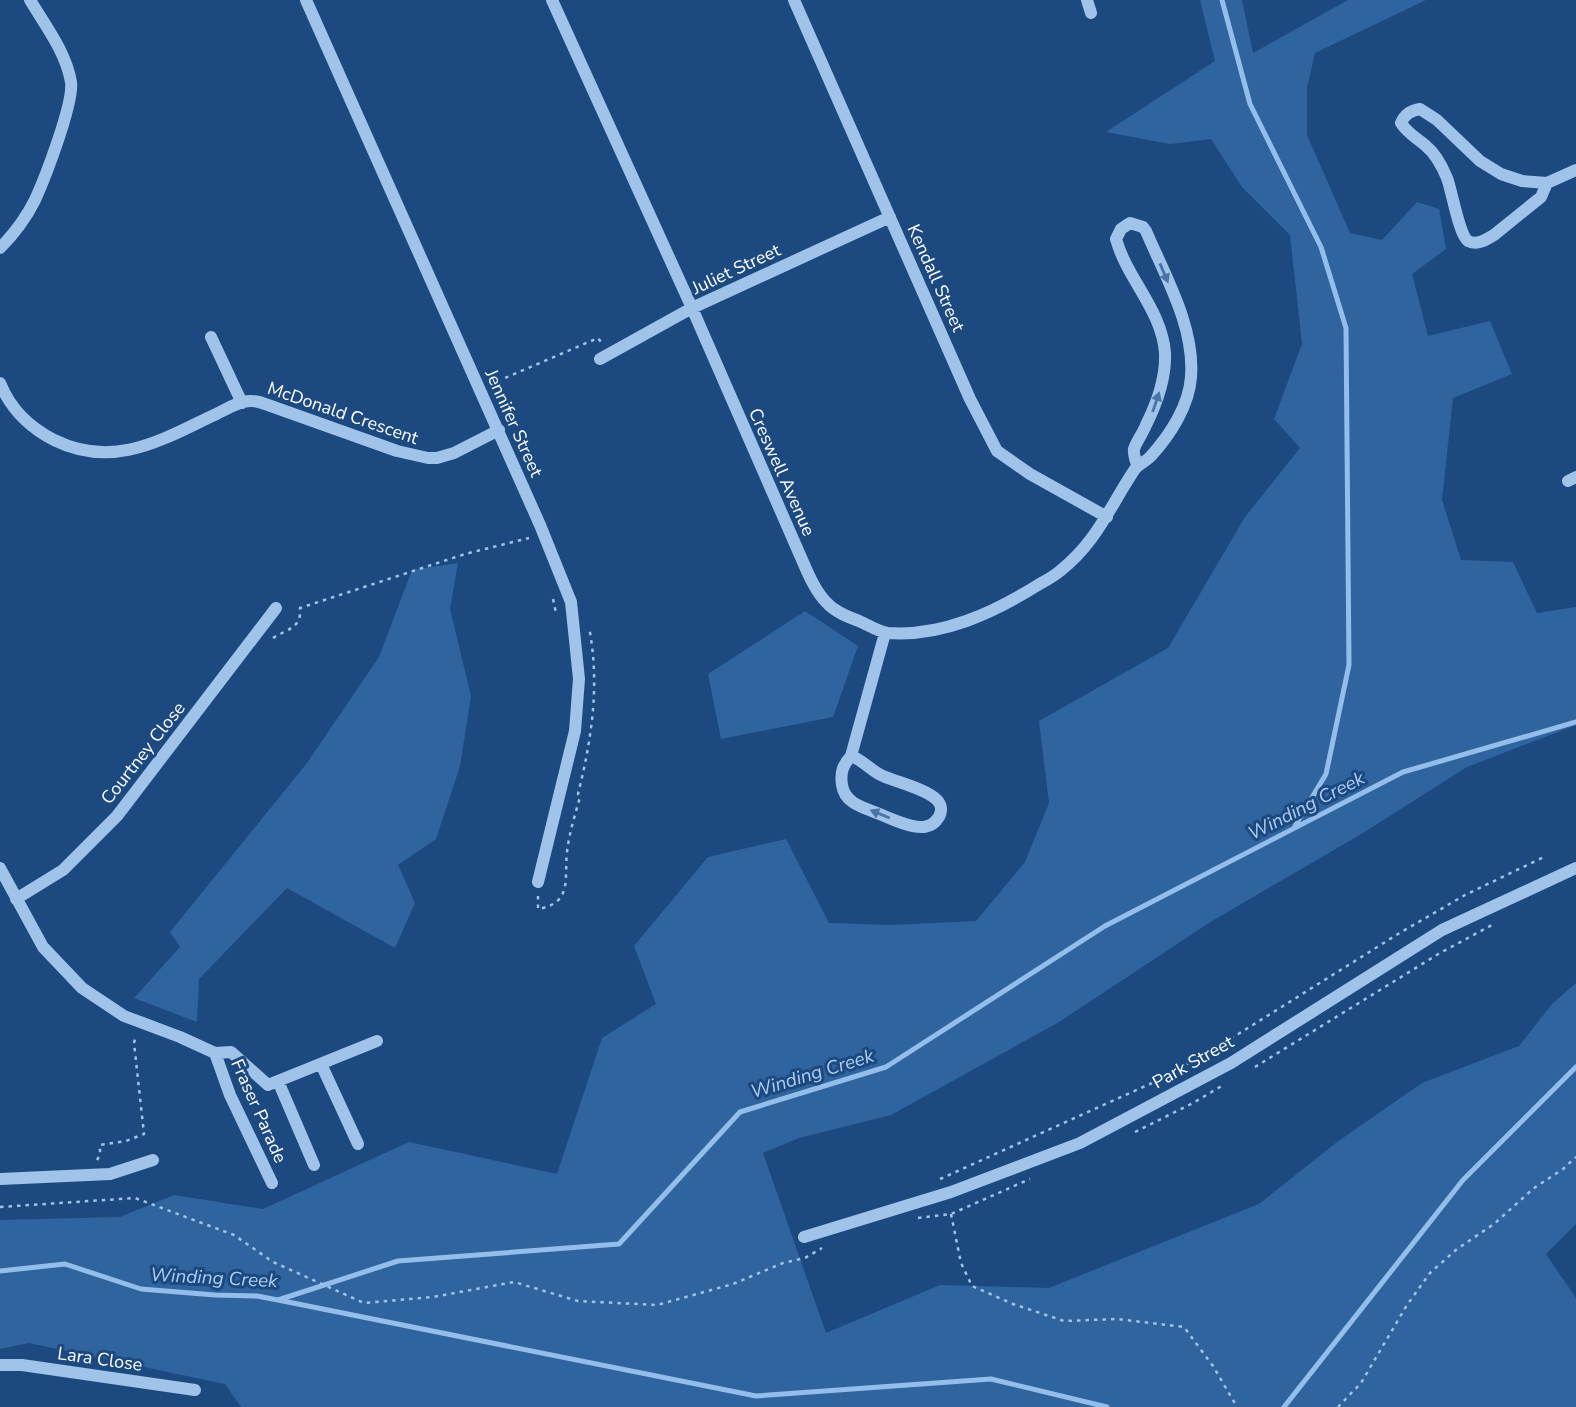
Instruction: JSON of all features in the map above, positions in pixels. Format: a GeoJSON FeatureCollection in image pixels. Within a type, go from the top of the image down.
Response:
{"type":"FeatureCollection","features":[{"type":"Feature","properties":{"kind":"street"},"geometry":{"type":"LineString","coordinates":[[0,248],[19,228],[35,200],[72,91],[64,59],[30,0]]}},
{"type":"Feature","properties":{"kind":"street","name":"Jennifer Street"},"geometry":{"type":"LineString","coordinates":[[306,0],[499,430],[571,602],[579,679],[575,731],[538,882]]}},
{"type":"Feature","properties":{"kind":"street","name":"Creswell Avenue"},"geometry":{"type":"LineString","coordinates":[[552,0],[812,583],[827,604],[846,616],[885,633],[920,633],[968,622],[1022,595],[1060,572],[1087,545],[1107,517],[1137,465],[1148,460],[1164,442],[1185,403],[1191,380],[1192,357],[1185,324],[1146,231],[1140,225],[1130,223],[1121,229],[1116,239],[1158,325],[1165,351],[1160,393],[1134,451],[1137,465]]}},
{"type":"Feature","properties":{"kind":"street","name":"Kendall Street"},"geometry":{"type":"LineString","coordinates":[[794,0],[970,398],[997,451],[1030,474],[1107,517]]}},
{"type":"Feature","properties":{"kind":"street"},"geometry":{"type":"LineString","coordinates":[[1547,183],[1541,197],[1494,235],[1476,243],[1468,241],[1462,233],[1440,162],[1406,130],[1401,123],[1404,115],[1420,109],[1437,120],[1480,161],[1501,174],[1522,181],[1547,183],[1576,170]]}},
{"type":"Feature","properties":{"kind":"street","name":"Juliet Street"},"geometry":{"type":"LineString","coordinates":[[600,359],[692,309],[890,217]]}},
{"type":"Feature","properties":{"kind":"street"},"geometry":{"type":"LineString","coordinates":[[211,337],[242,402]]}},
{"type":"Feature","properties":{"kind":"street","name":"McDonald Crescent"},"geometry":{"type":"LineString","coordinates":[[0,383],[25,422],[38,432],[74,449],[124,452],[139,449],[250,400],[397,451],[428,458],[454,453],[499,430]]}},
{"type":"Feature","properties":{"kind":"street","name":"Courtney Close"},"geometry":{"type":"LineString","coordinates":[[16,899],[63,870],[117,816],[276,608]]}},
{"type":"Feature","properties":{"kind":"street"},"geometry":{"type":"LineString","coordinates":[[851,756],[858,758],[880,775],[934,797],[941,806],[937,821],[924,827],[896,820],[849,800],[844,794],[841,775],[843,765],[851,756],[885,633]]}},
{"type":"Feature","properties":{"kind":"street","name":"Fraser Parade"},"geometry":{"type":"LineString","coordinates":[[0,868],[43,947],[82,988],[124,1016],[215,1053],[230,1095],[272,1183]]}},
{"type":"Feature","properties":{"kind":"street","name":"Park Street"},"geometry":{"type":"LineString","coordinates":[[804,1237],[932,1198],[1080,1143],[1231,1063],[1442,930],[1576,868]]}},
{"type":"Feature","properties":{"kind":"street"},"geometry":{"type":"LineString","coordinates":[[215,1053],[231,1052],[268,1085],[377,1041]]}},
{"type":"Feature","properties":{"kind":"street"},"geometry":{"type":"LineString","coordinates":[[321,1064],[358,1144]]}},
{"type":"Feature","properties":{"kind":"street"},"geometry":{"type":"LineString","coordinates":[[278,1081],[314,1166]]}},
{"type":"Feature","properties":{"kind":"street"},"geometry":{"type":"LineString","coordinates":[[0,1180],[110,1174],[153,1160]]}},
{"type":"Feature","properties":{"kind":"street","name":"Lara Close"},"geometry":{"type":"LineString","coordinates":[[0,1365],[34,1367],[195,1390]]}},
{"type":"Feature","properties":{"kind":"path"},"geometry":{"type":"LineString","coordinates":[[503,406],[504,396],[498,381],[598,338]]}},
{"type":"Feature","properties":{"kind":"path"},"geometry":{"type":"LineString","coordinates":[[270,640],[295,625],[300,608],[465,554],[544,534]]}},
{"type":"Feature","properties":{"kind":"path"},"geometry":{"type":"LineString","coordinates":[[550,591],[557,617]]}},
{"type":"Feature","properties":{"kind":"path"},"geometry":{"type":"LineString","coordinates":[[938,1180],[1152,1083],[1216,1048],[1465,895],[1544,856]]}},
{"type":"Feature","properties":{"kind":"path"},"geometry":{"type":"LineString","coordinates":[[94,1162],[100,1155],[100,1145],[126,1141],[144,1134],[134,1043],[141,1022]]}},
{"type":"Feature","properties":{"kind":"path"},"geometry":{"type":"LineString","coordinates":[[1338,1407],[1361,1383],[1430,1273],[1576,1157]]}},
{"type":"Feature","properties":{"kind":"path"},"geometry":{"type":"LineString","coordinates":[[0,1207],[135,1198],[234,1236],[273,1262],[364,1303],[433,1297],[514,1282],[578,1301],[657,1306],[733,1284],[783,1263],[805,1258]]}},
{"type":"Feature","properties":{"kind":"path"},"geometry":{"type":"LineString","coordinates":[[932,1198],[939,1216]]}},
{"type":"Feature","properties":{"kind":"path"},"geometry":{"type":"LineString","coordinates":[[951,1214],[961,1263],[972,1286],[1013,1304],[1064,1321],[1117,1319],[1184,1327],[1213,1366],[1237,1407]]}},
{"type":"Feature","properties":{"kind":"shaded area"},"geometry":{"type":"Polygon","coordinates":[[[1200,0],[1242,0],[1253,53],[1348,0],[1426,0],[1315,53],[1307,88],[1307,135],[1350,233],[1382,240],[1417,202],[1439,209],[1446,249],[1412,274],[1428,336],[1490,321],[1512,374],[1453,398],[1442,500],[1461,560],[1513,562],[1537,613],[1576,607],[1576,725],[1467,767],[1363,833],[1212,921],[1059,1022],[891,1115],[799,1138],[763,1153],[826,1333],[940,1285],[1049,1288],[1259,1204],[1337,1142],[1422,1083],[1519,1046],[1552,1004],[1576,983],[1576,1224],[1546,1254],[1576,1298],[1576,1407],[241,1407],[225,1384],[29,1343],[0,1349],[0,1220],[120,1217],[174,1195],[263,1209],[409,1142],[557,1174],[602,1038],[656,1004],[634,946],[708,857],[786,839],[829,923],[892,925],[976,921],[1025,862],[1049,803],[1039,721],[1168,648],[1245,517],[1300,448],[1274,419],[1302,344],[1290,235],[1242,187],[1211,139],[1170,144],[1106,132],[1215,61],[1200,0]]]}},
{"type":"Feature","properties":{"kind":"shaded area"},"geometry":{"type":"Polygon","coordinates":[[[458,563],[450,609],[471,696],[460,766],[436,839],[398,865],[415,903],[395,948],[287,888],[199,979],[197,1022],[134,998],[180,947],[170,932],[307,763],[379,657],[412,570],[458,563]]]}},
{"type":"Feature","properties":{"kind":"shaded area"},"geometry":{"type":"Polygon","coordinates":[[[805,611],[858,646],[833,717],[721,739],[708,674],[805,611]]]}},
{"type":"Feature","properties":{"kind":"waterway"},"geometry":{"type":"LineString","coordinates":[[1222,0],[1250,104],[1321,247],[1346,328],[1349,665],[1326,774],[1295,826]]}},
{"type":"Feature","properties":{"kind":"waterway","name":"Winding Creek"},"geometry":{"type":"LineString","coordinates":[[278,1300],[398,1261],[619,1244],[740,1112],[886,1067],[1105,926],[1403,772],[1576,722]]}},
{"type":"Feature","properties":{"kind":"waterway"},"geometry":{"type":"LineString","coordinates":[[1284,1407],[1463,1180],[1576,1067]]}},
{"type":"Feature","properties":{"kind":"waterway"},"geometry":{"type":"LineString","coordinates":[[0,1271],[65,1264],[141,1289],[257,1296],[756,1396],[991,1379],[1107,1407]]}}]}
